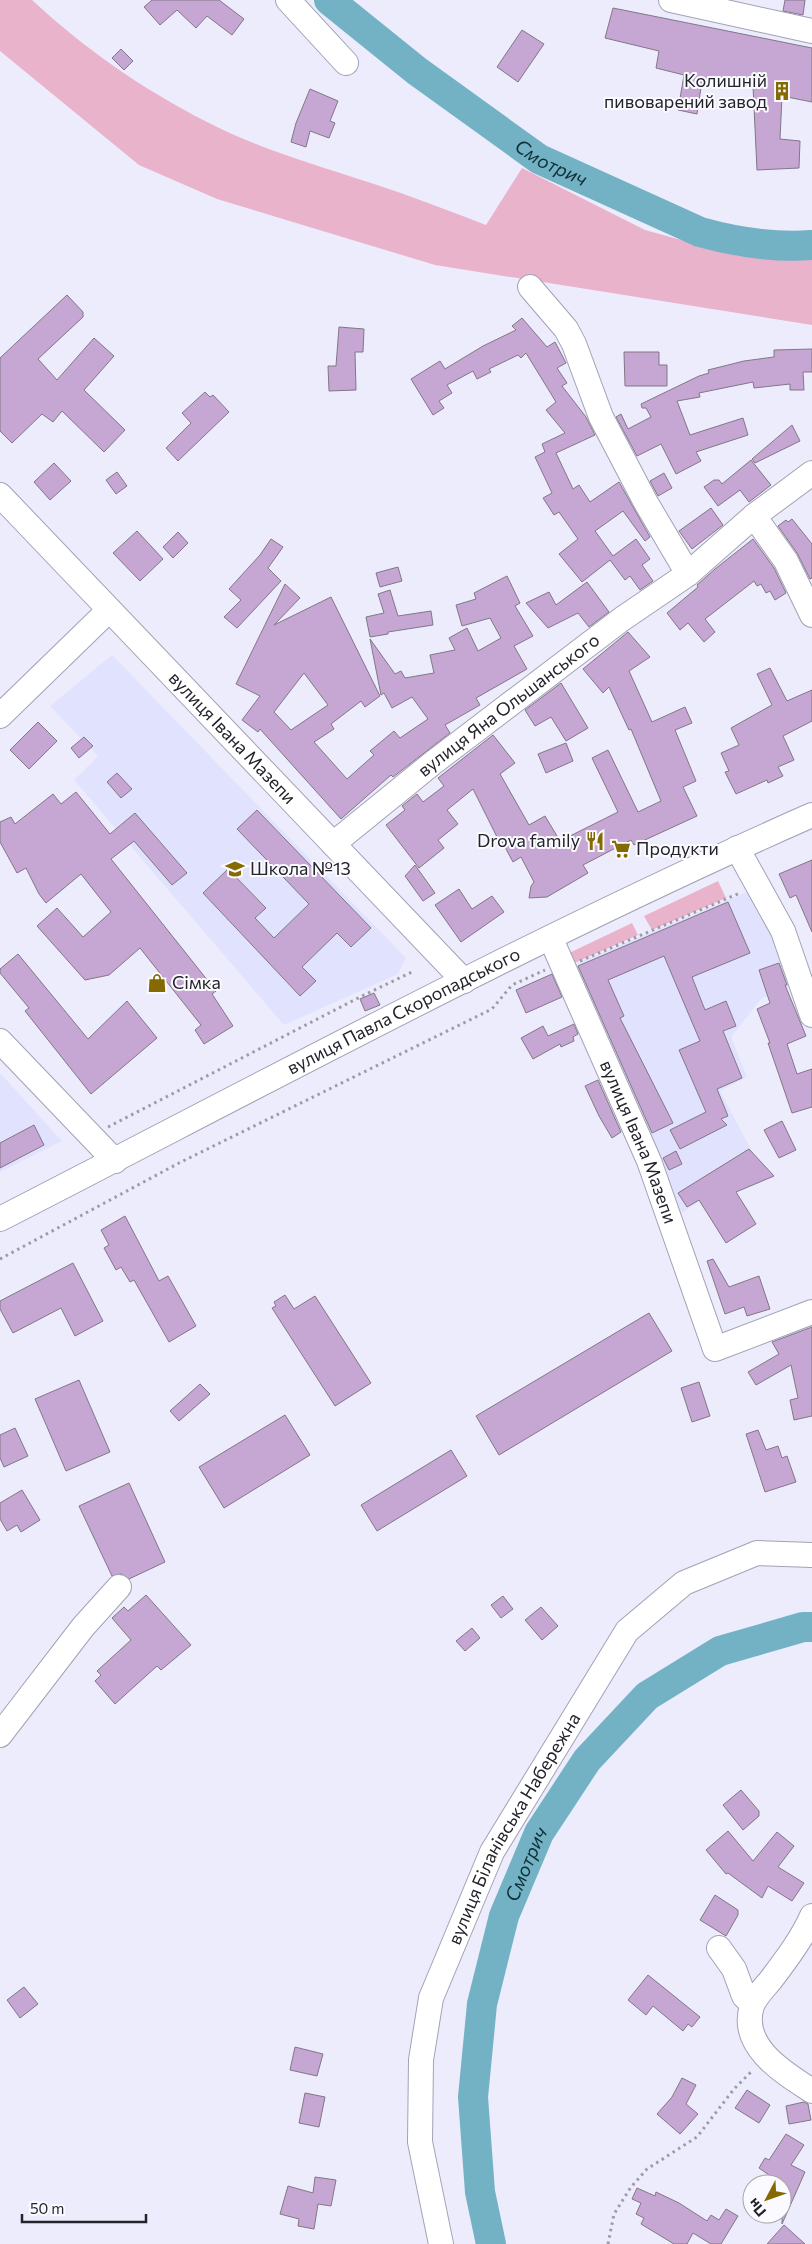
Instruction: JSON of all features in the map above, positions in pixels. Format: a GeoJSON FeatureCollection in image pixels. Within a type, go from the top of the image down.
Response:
{"type":"FeatureCollection","features":[{"type":"Feature","properties":{"kind":"street"},"geometry":{"type":"LineString","coordinates":[[288,0],[346,63]]}},
{"type":"Feature","properties":{"kind":"street"},"geometry":{"type":"LineString","coordinates":[[671,0],[812,31]]}},
{"type":"Feature","properties":{"kind":"street"},"geometry":{"type":"LineString","coordinates":[[530,287],[552,311],[570,337],[601,417],[645,501],[688,574]]}},
{"type":"Feature","properties":{"kind":"street","name":"вулиця Яна Ольшанського"},"geometry":{"type":"LineString","coordinates":[[333,844],[419,774],[622,619],[688,574],[754,516],[812,473]]}},
{"type":"Feature","properties":{"kind":"street","name":"вулиця Івана Мазепи"},"geometry":{"type":"LineString","coordinates":[[0,495],[464,981]]}},
{"type":"Feature","properties":{"kind":"street"},"geometry":{"type":"LineString","coordinates":[[754,516],[786,561],[812,616]]}},
{"type":"Feature","properties":{"kind":"street"},"geometry":{"type":"LineString","coordinates":[[0,716],[109,610]]}},
{"type":"Feature","properties":{"kind":"street","name":"вулиця Павла Скоропадського"},"geometry":{"type":"LineString","coordinates":[[0,1219],[464,981],[737,848],[812,815]]}},
{"type":"Feature","properties":{"kind":"street"},"geometry":{"type":"LineString","coordinates":[[737,848],[783,931],[812,1015]]}},
{"type":"Feature","properties":{"kind":"street","name":"вулиця Івана Мазепи"},"geometry":{"type":"LineString","coordinates":[[551,939],[649,1161],[715,1349],[812,1312]]}},
{"type":"Feature","properties":{"kind":"street"},"geometry":{"type":"LineString","coordinates":[[0,1040],[115,1160]]}},
{"type":"Feature","properties":{"kind":"street","name":"вулиця Біланівська Набережна"},"geometry":{"type":"LineString","coordinates":[[441,2244],[420,2142],[421,2060],[430,1998],[492,1852],[627,1631],[684,1583],[757,1553],[812,1555]]}},
{"type":"Feature","properties":{"kind":"street"},"geometry":{"type":"LineString","coordinates":[[0,1734],[82,1627],[119,1587]]}},
{"type":"Feature","properties":{"kind":"street"},"geometry":{"type":"LineString","coordinates":[[812,1916],[786,1958],[752,2004],[750,2018],[752,2032],[763,2052],[787,2075],[812,2090]]}},
{"type":"Feature","properties":{"kind":"street"},"geometry":{"type":"LineString","coordinates":[[719,1948],[734,1969],[744,1996],[752,2004]]}},
{"type":"Feature","properties":{"kind":"path"},"geometry":{"type":"LineString","coordinates":[[0,1260],[179,1163],[492,1008],[512,986],[561,962],[569,966],[758,885]]}},
{"type":"Feature","properties":{"kind":"path"},"geometry":{"type":"LineString","coordinates":[[104,1130],[414,971]]}},
{"type":"Feature","properties":{"kind":"path"},"geometry":{"type":"LineString","coordinates":[[608,2244],[614,2214],[631,2187],[647,2169],[697,2137],[763,2052]]}},
{"type":"Feature","properties":{"kind":"shaded area"},"geometry":{"type":"Polygon","coordinates":[[[0,0],[32,0],[72,35],[136,81],[225,131],[285,155],[398,192],[486,225],[522,168],[645,230],[739,256],[812,260],[812,325],[435,265],[217,199],[139,165],[0,51],[0,0]]]}},
{"type":"Feature","properties":{"kind":"shaded area","name":"Школа №13"},"geometry":{"type":"Polygon","coordinates":[[[112,655],[406,958],[398,974],[284,1025],[74,780],[98,756],[50,706],[112,655]]]}},
{"type":"Feature","properties":{"kind":"shaded area"},"geometry":{"type":"Polygon","coordinates":[[[718,881],[726,898],[652,930],[644,916],[718,881]]]}},
{"type":"Feature","properties":{"kind":"shaded area"},"geometry":{"type":"Polygon","coordinates":[[[749,891],[773,941],[790,987],[762,998],[731,1037],[747,1077],[720,1091],[756,1159],[746,1172],[680,1214],[571,966],[749,891]]]}},
{"type":"Feature","properties":{"kind":"shaded area"},"geometry":{"type":"Polygon","coordinates":[[[632,923],[638,935],[570,965],[565,955],[632,923]]]}},
{"type":"Feature","properties":{"kind":"shaded area"},"geometry":{"type":"Polygon","coordinates":[[[0,1073],[62,1141],[0,1172],[0,1073]]]}},
{"type":"Feature","properties":{"kind":"building"},"geometry":{"type":"Polygon","coordinates":[[[152,0],[219,0],[244,19],[232,35],[207,16],[196,28],[177,10],[160,25],[144,7],[152,0]]]}},
{"type":"Feature","properties":{"kind":"building"},"geometry":{"type":"Polygon","coordinates":[[[785,0],[805,0],[803,15],[783,11],[785,0]]]}},
{"type":"Feature","properties":{"kind":"building","name":"Колишній пивоварений завод"},"geometry":{"type":"Polygon","coordinates":[[[613,8],[812,48],[812,102],[782,96],[780,139],[800,141],[799,168],[757,170],[753,86],[702,81],[697,114],[678,110],[684,75],[656,68],[659,51],[605,38],[613,8]]]}},
{"type":"Feature","properties":{"kind":"building"},"geometry":{"type":"Polygon","coordinates":[[[522,30],[544,44],[518,82],[497,67],[522,30]]]}},
{"type":"Feature","properties":{"kind":"building"},"geometry":{"type":"Polygon","coordinates":[[[121,49],[133,61],[124,70],[112,58],[121,49]]]}},
{"type":"Feature","properties":{"kind":"building"},"geometry":{"type":"Polygon","coordinates":[[[310,89],[338,101],[330,121],[335,123],[329,138],[310,131],[306,147],[291,142],[296,123],[310,89]]]}},
{"type":"Feature","properties":{"kind":"building"},"geometry":{"type":"Polygon","coordinates":[[[67,295],[83,312],[83,317],[38,359],[57,380],[94,338],[114,356],[84,390],[125,430],[104,452],[62,411],[53,422],[42,414],[12,443],[0,431],[0,358],[67,295]]]}},
{"type":"Feature","properties":{"kind":"building"},"geometry":{"type":"Polygon","coordinates":[[[522,318],[547,347],[555,342],[566,363],[557,368],[567,383],[562,386],[586,417],[595,435],[556,453],[573,489],[579,485],[590,502],[619,482],[650,537],[645,541],[623,511],[595,531],[613,556],[636,539],[650,559],[642,565],[653,581],[640,590],[630,576],[625,580],[610,560],[582,582],[559,554],[578,539],[559,512],[554,515],[543,498],[552,493],[535,457],[545,452],[542,444],[565,433],[546,410],[556,402],[526,353],[521,358],[518,355],[489,369],[491,372],[477,379],[473,371],[447,385],[452,393],[439,401],[444,408],[433,415],[411,379],[440,361],[445,369],[483,346],[516,330],[512,326],[522,318]]]}},
{"type":"Feature","properties":{"kind":"building"},"geometry":{"type":"Polygon","coordinates":[[[339,327],[364,329],[363,352],[355,352],[356,390],[329,391],[328,366],[336,366],[339,327]]]}},
{"type":"Feature","properties":{"kind":"building"},"geometry":{"type":"Polygon","coordinates":[[[812,349],[812,372],[803,372],[804,390],[790,390],[790,384],[754,388],[753,382],[699,393],[700,397],[677,401],[690,435],[743,418],[748,435],[696,452],[701,461],[676,474],[661,444],[637,456],[616,417],[621,414],[628,429],[651,417],[646,408],[642,408],[641,404],[709,373],[708,370],[744,361],[774,357],[774,350],[812,349]]]}},
{"type":"Feature","properties":{"kind":"building"},"geometry":{"type":"Polygon","coordinates":[[[624,352],[659,352],[659,365],[667,365],[667,386],[625,386],[624,352]]]}},
{"type":"Feature","properties":{"kind":"building"},"geometry":{"type":"Polygon","coordinates":[[[205,392],[210,397],[213,395],[229,412],[178,461],[166,448],[191,423],[182,413],[205,392]]]}},
{"type":"Feature","properties":{"kind":"building"},"geometry":{"type":"Polygon","coordinates":[[[792,425],[800,441],[755,463],[752,459],[792,425]]]}},
{"type":"Feature","properties":{"kind":"building"},"geometry":{"type":"Polygon","coordinates":[[[751,460],[771,485],[749,502],[740,490],[718,506],[704,487],[714,480],[719,480],[722,484],[751,460]]]}},
{"type":"Feature","properties":{"kind":"building"},"geometry":{"type":"Polygon","coordinates":[[[54,463],[71,481],[50,500],[34,482],[54,463]]]}},
{"type":"Feature","properties":{"kind":"building"},"geometry":{"type":"Polygon","coordinates":[[[117,472],[127,486],[116,494],[106,480],[117,472]]]}},
{"type":"Feature","properties":{"kind":"building"},"geometry":{"type":"Polygon","coordinates":[[[664,473],[672,488],[658,496],[650,481],[664,473]]]}},
{"type":"Feature","properties":{"kind":"building"},"geometry":{"type":"Polygon","coordinates":[[[711,508],[723,525],[692,549],[679,531],[711,508]]]}},
{"type":"Feature","properties":{"kind":"building"},"geometry":{"type":"Polygon","coordinates":[[[792,519],[812,544],[812,578],[810,579],[797,553],[778,526],[786,520],[788,522],[792,519]]]}},
{"type":"Feature","properties":{"kind":"building"},"geometry":{"type":"Polygon","coordinates":[[[137,531],[163,559],[140,581],[113,553],[137,531]]]}},
{"type":"Feature","properties":{"kind":"building"},"geometry":{"type":"Polygon","coordinates":[[[178,532],[188,543],[173,558],[163,547],[178,532]]]}},
{"type":"Feature","properties":{"kind":"building"},"geometry":{"type":"Polygon","coordinates":[[[271,539],[283,547],[268,568],[281,581],[237,628],[224,617],[241,600],[229,589],[260,555],[271,539]]]}},
{"type":"Feature","properties":{"kind":"building"},"geometry":{"type":"Polygon","coordinates":[[[753,539],[774,568],[786,593],[775,600],[770,591],[766,593],[761,584],[757,586],[754,581],[705,619],[715,632],[704,642],[688,623],[680,630],[667,613],[698,587],[697,585],[715,569],[753,539]]]}},
{"type":"Feature","properties":{"kind":"building"},"geometry":{"type":"Polygon","coordinates":[[[398,567],[402,581],[380,587],[376,573],[398,567]]]}},
{"type":"Feature","properties":{"kind":"building"},"geometry":{"type":"Polygon","coordinates":[[[507,576],[520,603],[515,606],[533,636],[514,646],[527,669],[476,698],[480,705],[445,725],[450,733],[393,777],[391,775],[341,819],[260,729],[258,732],[242,720],[260,696],[236,684],[285,584],[300,598],[274,625],[331,597],[380,696],[365,707],[361,701],[331,724],[334,729],[314,742],[347,779],[374,755],[370,751],[394,731],[400,738],[428,719],[412,697],[392,708],[384,693],[381,695],[370,639],[395,674],[401,671],[405,678],[434,673],[430,655],[455,650],[449,638],[467,628],[478,651],[501,638],[490,618],[462,626],[456,605],[476,599],[474,593],[507,576]],[[304,673],[274,712],[291,730],[328,705],[304,673]]]}},
{"type":"Feature","properties":{"kind":"building"},"geometry":{"type":"Polygon","coordinates":[[[587,582],[609,612],[589,627],[578,613],[548,628],[526,603],[549,592],[556,605],[587,582]]]}},
{"type":"Feature","properties":{"kind":"building"},"geometry":{"type":"Polygon","coordinates":[[[390,590],[398,616],[431,611],[433,625],[388,632],[388,634],[370,637],[366,617],[384,613],[378,594],[390,590]]]}},
{"type":"Feature","properties":{"kind":"building"},"geometry":{"type":"Polygon","coordinates":[[[628,632],[650,657],[629,671],[652,722],[685,707],[692,723],[675,730],[696,781],[683,787],[697,816],[634,845],[631,840],[583,865],[588,873],[547,897],[529,898],[531,886],[534,882],[521,857],[513,862],[500,838],[498,839],[473,789],[447,810],[458,824],[438,840],[444,848],[419,868],[386,825],[405,810],[402,806],[417,794],[423,802],[444,786],[438,778],[493,735],[515,763],[500,774],[529,825],[545,816],[560,841],[618,812],[592,758],[608,750],[638,812],[661,801],[631,729],[629,730],[609,687],[603,693],[583,669],[628,632]]]}},
{"type":"Feature","properties":{"kind":"building"},"geometry":{"type":"Polygon","coordinates":[[[770,668],[787,701],[812,690],[812,721],[783,736],[794,760],[778,767],[783,776],[768,783],[767,780],[736,794],[725,772],[729,771],[721,753],[739,745],[731,728],[772,705],[757,674],[770,668]]]}},
{"type":"Feature","properties":{"kind":"building"},"geometry":{"type":"Polygon","coordinates":[[[561,683],[588,728],[566,741],[551,717],[535,726],[525,710],[561,683]]]}},
{"type":"Feature","properties":{"kind":"building"},"geometry":{"type":"Polygon","coordinates":[[[38,722],[57,741],[29,769],[10,750],[38,722]]]}},
{"type":"Feature","properties":{"kind":"building"},"geometry":{"type":"Polygon","coordinates":[[[84,737],[93,746],[79,758],[71,748],[84,737]]]}},
{"type":"Feature","properties":{"kind":"building"},"geometry":{"type":"Polygon","coordinates":[[[566,743],[573,761],[546,773],[538,754],[566,743]]]}},
{"type":"Feature","properties":{"kind":"building"},"geometry":{"type":"Polygon","coordinates":[[[117,773],[132,789],[121,798],[107,782],[117,773]]]}},
{"type":"Feature","properties":{"kind":"building"},"geometry":{"type":"Polygon","coordinates":[[[76,792],[110,834],[135,813],[187,873],[172,885],[134,841],[111,859],[216,991],[212,994],[233,1026],[204,1044],[195,1030],[201,1025],[140,948],[109,975],[85,980],[37,926],[57,908],[83,937],[111,912],[81,874],[46,903],[39,894],[26,868],[17,873],[0,842],[0,822],[11,817],[15,824],[53,794],[61,804],[76,792]]]}},
{"type":"Feature","properties":{"kind":"building"},"geometry":{"type":"Polygon","coordinates":[[[257,810],[371,928],[351,947],[337,933],[302,967],[316,981],[300,996],[203,893],[228,869],[266,908],[255,918],[274,938],[309,904],[237,829],[257,810]]]}},
{"type":"Feature","properties":{"kind":"building"},"geometry":{"type":"Polygon","coordinates":[[[812,860],[812,932],[796,895],[790,898],[779,874],[812,860]]]}},
{"type":"Feature","properties":{"kind":"building"},"geometry":{"type":"Polygon","coordinates":[[[415,865],[435,893],[423,901],[405,876],[415,865]]]}},
{"type":"Feature","properties":{"kind":"building"},"geometry":{"type":"Polygon","coordinates":[[[459,889],[472,909],[492,896],[504,912],[461,942],[435,905],[459,889]]]}},
{"type":"Feature","properties":{"kind":"building"},"geometry":{"type":"Polygon","coordinates":[[[728,902],[750,953],[692,977],[705,1010],[726,1001],[736,1026],[723,1031],[742,1078],[717,1089],[728,1116],[721,1119],[727,1125],[680,1149],[670,1130],[706,1112],[679,1050],[700,1041],[664,956],[608,980],[624,1016],[620,1018],[673,1123],[652,1133],[578,966],[728,902]]]}},
{"type":"Feature","properties":{"kind":"building"},"geometry":{"type":"Polygon","coordinates":[[[18,954],[88,1039],[127,1001],[157,1038],[91,1094],[25,1011],[29,1008],[0,973],[0,969],[18,954]]]}},
{"type":"Feature","properties":{"kind":"building"},"geometry":{"type":"Polygon","coordinates":[[[779,963],[787,985],[785,985],[806,1036],[787,1044],[797,1074],[812,1069],[812,1107],[792,1113],[757,1009],[770,1003],[759,970],[779,963]]]}},
{"type":"Feature","properties":{"kind":"building"},"geometry":{"type":"Polygon","coordinates":[[[552,974],[562,997],[526,1013],[516,990],[552,974]]]}},
{"type":"Feature","properties":{"kind":"building"},"geometry":{"type":"Polygon","coordinates":[[[374,993],[380,1005],[365,1011],[360,999],[374,993]]]}},
{"type":"Feature","properties":{"kind":"building"},"geometry":{"type":"Polygon","coordinates":[[[574,1024],[578,1034],[573,1037],[574,1041],[561,1047],[560,1044],[533,1059],[521,1038],[543,1026],[548,1036],[574,1024]]]}},
{"type":"Feature","properties":{"kind":"building"},"geometry":{"type":"Polygon","coordinates":[[[598,1080],[621,1132],[612,1138],[585,1086],[598,1080]]]}},
{"type":"Feature","properties":{"kind":"building"},"geometry":{"type":"Polygon","coordinates":[[[782,1121],[796,1150],[779,1158],[764,1130],[782,1121]]]}},
{"type":"Feature","properties":{"kind":"building"},"geometry":{"type":"Polygon","coordinates":[[[34,1125],[44,1145],[0,1168],[0,1143],[34,1125]]]}},
{"type":"Feature","properties":{"kind":"building"},"geometry":{"type":"Polygon","coordinates":[[[749,1149],[774,1176],[736,1192],[756,1224],[726,1243],[699,1200],[687,1207],[678,1193],[749,1149]]]}},
{"type":"Feature","properties":{"kind":"building"},"geometry":{"type":"Polygon","coordinates":[[[676,1151],[682,1164],[669,1170],[663,1158],[676,1151]]]}},
{"type":"Feature","properties":{"kind":"building"},"geometry":{"type":"Polygon","coordinates":[[[125,1216],[159,1281],[168,1276],[196,1326],[169,1342],[134,1280],[130,1282],[121,1267],[116,1270],[104,1248],[109,1245],[101,1230],[125,1216]]]}},
{"type":"Feature","properties":{"kind":"building"},"geometry":{"type":"Polygon","coordinates":[[[713,1259],[729,1287],[759,1276],[770,1309],[747,1316],[744,1307],[725,1314],[707,1261],[713,1259]]]}},
{"type":"Feature","properties":{"kind":"building"},"geometry":{"type":"Polygon","coordinates":[[[73,1263],[103,1321],[75,1336],[61,1308],[13,1333],[0,1309],[0,1301],[73,1263]]]}},
{"type":"Feature","properties":{"kind":"building"},"geometry":{"type":"Polygon","coordinates":[[[285,1295],[294,1309],[315,1296],[371,1383],[335,1406],[272,1308],[276,1306],[274,1302],[285,1295]]]}},
{"type":"Feature","properties":{"kind":"building"},"geometry":{"type":"Polygon","coordinates":[[[649,1313],[672,1351],[499,1455],[476,1416],[649,1313]]]}},
{"type":"Feature","properties":{"kind":"building"},"geometry":{"type":"Polygon","coordinates":[[[812,1327],[812,1416],[794,1420],[790,1400],[798,1398],[791,1365],[756,1385],[748,1372],[779,1354],[772,1342],[812,1327]]]}},
{"type":"Feature","properties":{"kind":"building"},"geometry":{"type":"Polygon","coordinates":[[[79,1380],[110,1452],[66,1471],[35,1399],[79,1380]]]}},
{"type":"Feature","properties":{"kind":"building"},"geometry":{"type":"Polygon","coordinates":[[[699,1382],[710,1416],[692,1422],[681,1388],[699,1382]]]}},
{"type":"Feature","properties":{"kind":"building"},"geometry":{"type":"Polygon","coordinates":[[[200,1384],[210,1394],[179,1421],[170,1411],[200,1384]]]}},
{"type":"Feature","properties":{"kind":"building"},"geometry":{"type":"Polygon","coordinates":[[[285,1415],[310,1455],[224,1508],[199,1467],[285,1415]]]}},
{"type":"Feature","properties":{"kind":"building"},"geometry":{"type":"Polygon","coordinates":[[[15,1428],[28,1456],[4,1467],[0,1458],[0,1435],[15,1428]]]}},
{"type":"Feature","properties":{"kind":"building"},"geometry":{"type":"Polygon","coordinates":[[[758,1430],[766,1450],[778,1446],[782,1458],[787,1456],[796,1482],[765,1492],[746,1434],[758,1430]]]}},
{"type":"Feature","properties":{"kind":"building"},"geometry":{"type":"Polygon","coordinates":[[[451,1450],[467,1476],[377,1531],[361,1505],[451,1450]]]}},
{"type":"Feature","properties":{"kind":"building"},"geometry":{"type":"Polygon","coordinates":[[[129,1483],[165,1562],[129,1579],[121,1574],[112,1576],[79,1506],[129,1483]]]}},
{"type":"Feature","properties":{"kind":"building"},"geometry":{"type":"Polygon","coordinates":[[[22,1490],[40,1520],[21,1532],[17,1525],[7,1531],[0,1519],[0,1503],[22,1490]]]}},
{"type":"Feature","properties":{"kind":"building"},"geometry":{"type":"Polygon","coordinates":[[[146,1595],[191,1645],[161,1670],[157,1666],[115,1704],[95,1681],[101,1675],[97,1671],[131,1640],[112,1618],[124,1607],[128,1611],[146,1595]]]}},
{"type":"Feature","properties":{"kind":"building"},"geometry":{"type":"Polygon","coordinates":[[[503,1596],[513,1609],[501,1618],[491,1605],[503,1596]]]}},
{"type":"Feature","properties":{"kind":"building"},"geometry":{"type":"Polygon","coordinates":[[[541,1607],[558,1626],[542,1640],[525,1620],[541,1607]]]}},
{"type":"Feature","properties":{"kind":"building"},"geometry":{"type":"Polygon","coordinates":[[[472,1628],[480,1638],[465,1651],[456,1641],[472,1628]]]}},
{"type":"Feature","properties":{"kind":"building"},"geometry":{"type":"Polygon","coordinates":[[[741,1790],[759,1811],[759,1816],[743,1830],[723,1805],[741,1790]]]}},
{"type":"Feature","properties":{"kind":"building"},"geometry":{"type":"Polygon","coordinates":[[[728,1831],[753,1861],[777,1832],[794,1846],[778,1867],[804,1883],[792,1901],[768,1886],[762,1898],[728,1873],[726,1874],[706,1850],[728,1831]]]}},
{"type":"Feature","properties":{"kind":"building"},"geometry":{"type":"Polygon","coordinates":[[[715,1895],[738,1910],[738,1915],[726,1936],[700,1920],[715,1895]]]}},
{"type":"Feature","properties":{"kind":"building"},"geometry":{"type":"Polygon","coordinates":[[[648,1975],[700,2017],[692,2027],[688,2024],[683,2031],[653,2006],[646,2015],[628,2000],[648,1975]]]}},
{"type":"Feature","properties":{"kind":"building"},"geometry":{"type":"Polygon","coordinates":[[[24,1987],[38,2004],[20,2018],[7,2000],[24,1987]]]}},
{"type":"Feature","properties":{"kind":"building"},"geometry":{"type":"Polygon","coordinates":[[[295,2047],[323,2054],[317,2076],[290,2070],[295,2047]]]}},
{"type":"Feature","properties":{"kind":"building"},"geometry":{"type":"Polygon","coordinates":[[[682,2078],[696,2085],[686,2104],[698,2114],[680,2134],[657,2114],[672,2097],[682,2078]]]}},
{"type":"Feature","properties":{"kind":"building"},"geometry":{"type":"Polygon","coordinates":[[[747,2090],[770,2105],[759,2123],[735,2108],[747,2090]]]}},
{"type":"Feature","properties":{"kind":"building"},"geometry":{"type":"Polygon","coordinates":[[[305,2093],[325,2097],[319,2127],[299,2123],[305,2093]]]}},
{"type":"Feature","properties":{"kind":"building"},"geometry":{"type":"Polygon","coordinates":[[[804,2102],[808,2104],[811,2120],[789,2124],[786,2106],[804,2102]]]}},
{"type":"Feature","properties":{"kind":"building"},"geometry":{"type":"Polygon","coordinates":[[[786,2134],[804,2145],[791,2165],[805,2172],[792,2201],[792,2174],[768,2174],[759,2168],[765,2158],[769,2160],[786,2134]]]}},
{"type":"Feature","properties":{"kind":"building"},"geometry":{"type":"Polygon","coordinates":[[[315,2177],[336,2180],[331,2206],[318,2204],[314,2229],[298,2226],[299,2219],[280,2214],[288,2186],[313,2193],[315,2177]]]}},
{"type":"Feature","properties":{"kind":"building"},"geometry":{"type":"Polygon","coordinates":[[[637,2188],[655,2196],[656,2192],[679,2203],[707,2221],[711,2215],[719,2220],[726,2209],[738,2216],[721,2244],[711,2244],[693,2233],[687,2244],[674,2244],[641,2224],[644,2218],[636,2214],[641,2203],[632,2199],[637,2188]]]}},
{"type":"Feature","properties":{"kind":"building"},"geometry":{"type":"Polygon","coordinates":[[[784,2225],[805,2244],[767,2244],[784,2225]]]}},
{"type":"Feature","properties":{"kind":"waterway","name":"Смотрич"},"geometry":{"type":"LineString","coordinates":[[329,0],[417,71],[539,159],[700,232],[727,239],[755,243],[784,246],[812,245]]}},
{"type":"Feature","properties":{"kind":"waterway","name":"Смотрич"},"geometry":{"type":"LineString","coordinates":[[491,2244],[480,2192],[473,2097],[482,2004],[504,1916],[539,1833],[587,1760],[647,1696],[720,1651],[803,1627],[812,1627]]}},
{"type":"Feature","properties":{"kind":"place","name":"Колишній пивоварений завод"},"geometry":{"type":"Point","coordinates":[782,91]}},
{"type":"Feature","properties":{"kind":"place","name":"Drova family"},"geometry":{"type":"Point","coordinates":[595,841]}},
{"type":"Feature","properties":{"kind":"place","name":"Продукти"},"geometry":{"type":"Point","coordinates":[621,849]}},
{"type":"Feature","properties":{"kind":"place","name":"Школа №13"},"geometry":{"type":"Point","coordinates":[235,869]}},
{"type":"Feature","properties":{"kind":"place","name":"Сімка"},"geometry":{"type":"Point","coordinates":[157,983]}}]}
